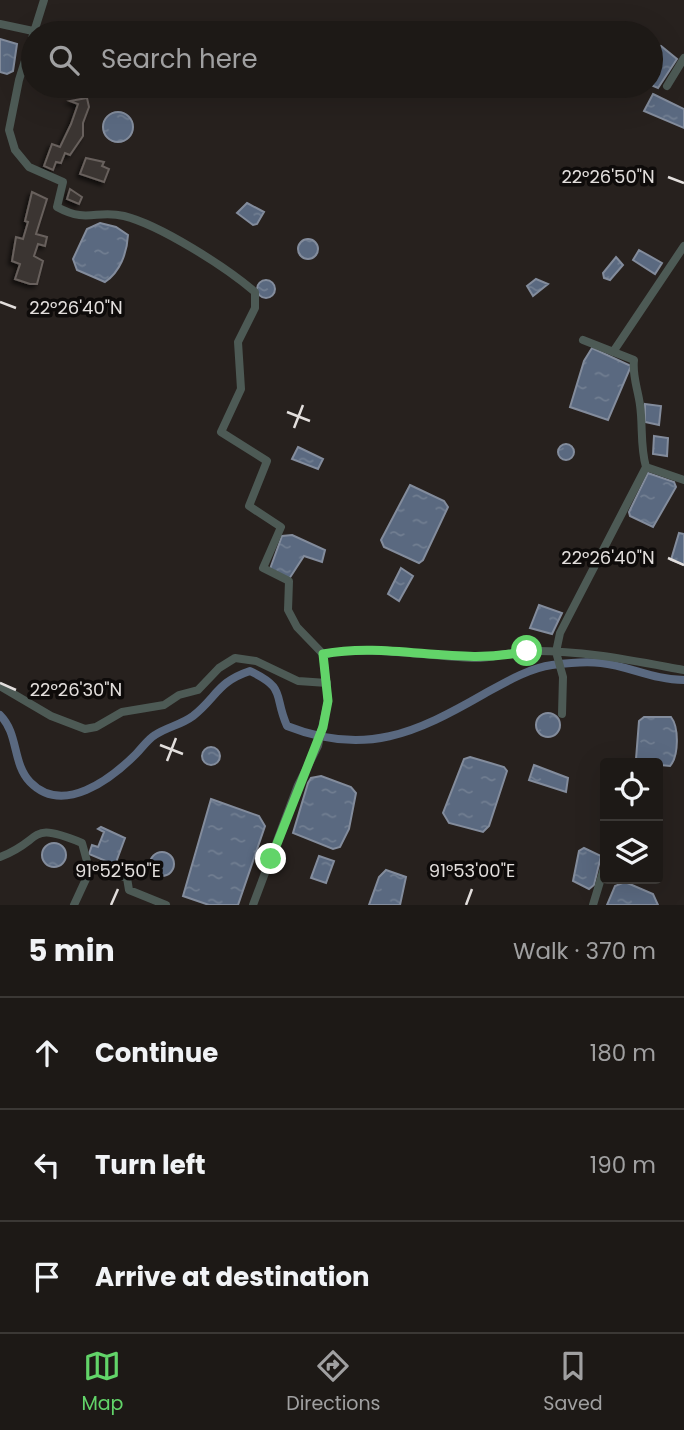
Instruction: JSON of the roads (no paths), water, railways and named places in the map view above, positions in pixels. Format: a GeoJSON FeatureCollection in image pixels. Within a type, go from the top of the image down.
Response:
{"type":"FeatureCollection","features":[{"type":"Feature","properties":{"kind":"street"},"geometry":{"type":"LineString","coordinates":[[37,21],[44,0]]}},
{"type":"Feature","properties":{"kind":"street"},"geometry":{"type":"LineString","coordinates":[[0,24],[21,28]]}},
{"type":"Feature","properties":{"kind":"street"},"geometry":{"type":"LineString","coordinates":[[667,86],[684,58]]}},
{"type":"Feature","properties":{"kind":"street"},"geometry":{"type":"LineString","coordinates":[[21,80],[9,130],[16,150],[29,167],[63,182],[57,207],[73,216],[88,218],[111,213],[133,218],[204,256],[255,292],[256,308],[238,342],[241,389],[221,432],[267,461],[249,506],[281,527],[263,568],[289,582],[288,610],[297,627],[323,654],[328,701],[317,747],[299,785],[253,905]]}},
{"type":"Feature","properties":{"kind":"street"},"geometry":{"type":"LineString","coordinates":[[613,352],[684,246]]}},
{"type":"Feature","properties":{"kind":"street"},"geometry":{"type":"LineString","coordinates":[[562,714],[561,671],[557,655],[565,622],[646,467],[634,360],[583,340]]}},
{"type":"Feature","properties":{"kind":"street"},"geometry":{"type":"LineString","coordinates":[[646,467],[684,480]]}},
{"type":"Feature","properties":{"kind":"street"},"geometry":{"type":"LineString","coordinates":[[323,654],[352,649],[473,658],[499,657],[527,651],[684,670]]}},
{"type":"Feature","properties":{"kind":"street"},"geometry":{"type":"LineString","coordinates":[[0,685],[51,716],[85,729],[96,727],[122,712],[164,705],[179,695],[198,690],[219,668],[235,658],[256,661],[298,681],[327,683]]}},
{"type":"Feature","properties":{"kind":"street"},"geometry":{"type":"LineString","coordinates":[[0,857],[38,833],[49,831],[82,844],[85,861],[127,878],[129,890],[166,905]]}},
{"type":"Feature","properties":{"kind":"street"},"geometry":{"type":"LineString","coordinates":[[74,905],[92,866]]}},
{"type":"Feature","properties":{"kind":"street"},"geometry":{"type":"LineString","coordinates":[[593,905],[600,882]]}},
{"type":"Feature","properties":{"kind":"water"},"geometry":{"type":"Polygon","coordinates":[[[0,39],[17,44],[13,71],[7,74],[0,72],[0,39]]]}},
{"type":"Feature","properties":{"kind":"water"},"geometry":{"type":"Polygon","coordinates":[[[663,48],[677,59],[663,80],[663,48]]]}},
{"type":"Feature","properties":{"kind":"water"},"geometry":{"type":"Polygon","coordinates":[[[651,98],[661,98],[684,109],[684,128],[644,111],[651,98]]]}},
{"type":"Feature","properties":{"kind":"water"},"geometry":{"type":"Polygon","coordinates":[[[118,112],[129,116],[133,127],[129,138],[118,142],[107,138],[103,127],[107,116],[118,112]]]}},
{"type":"Feature","properties":{"kind":"water"},"geometry":{"type":"Polygon","coordinates":[[[247,203],[264,212],[257,224],[253,225],[237,213],[247,203]]]}},
{"type":"Feature","properties":{"kind":"water"},"geometry":{"type":"Polygon","coordinates":[[[100,223],[116,227],[128,235],[122,262],[105,282],[77,270],[73,259],[87,229],[100,223]]]}},
{"type":"Feature","properties":{"kind":"water"},"geometry":{"type":"Polygon","coordinates":[[[308,239],[315,242],[318,249],[315,256],[308,259],[301,256],[298,249],[301,242],[308,239]]]}},
{"type":"Feature","properties":{"kind":"water"},"geometry":{"type":"Polygon","coordinates":[[[639,250],[662,263],[655,274],[633,260],[639,250]]]}},
{"type":"Feature","properties":{"kind":"water"},"geometry":{"type":"Polygon","coordinates":[[[616,257],[623,265],[610,280],[604,278],[603,273],[616,257]]]}},
{"type":"Feature","properties":{"kind":"water"},"geometry":{"type":"Polygon","coordinates":[[[536,279],[548,284],[533,296],[527,286],[536,279]]]}},
{"type":"Feature","properties":{"kind":"water"},"geometry":{"type":"Polygon","coordinates":[[[266,280],[272,283],[275,289],[272,295],[266,298],[260,295],[257,289],[260,283],[266,280]]]}},
{"type":"Feature","properties":{"kind":"water"},"geometry":{"type":"Polygon","coordinates":[[[592,348],[631,366],[608,420],[570,407],[584,361],[592,348]]]}},
{"type":"Feature","properties":{"kind":"water"},"geometry":{"type":"Polygon","coordinates":[[[645,404],[661,406],[659,425],[645,422],[645,404]]]}},
{"type":"Feature","properties":{"kind":"water"},"geometry":{"type":"Polygon","coordinates":[[[654,436],[668,438],[667,456],[653,454],[654,436]]]}},
{"type":"Feature","properties":{"kind":"water"},"geometry":{"type":"Polygon","coordinates":[[[563,444],[569,444],[574,452],[572,458],[563,460],[558,455],[558,449],[563,444]]]}},
{"type":"Feature","properties":{"kind":"water"},"geometry":{"type":"Polygon","coordinates":[[[298,447],[323,459],[318,469],[292,459],[298,447]]]}},
{"type":"Feature","properties":{"kind":"water"},"geometry":{"type":"Polygon","coordinates":[[[648,473],[674,482],[676,487],[653,527],[630,516],[629,512],[648,473]]]}},
{"type":"Feature","properties":{"kind":"water"},"geometry":{"type":"Polygon","coordinates":[[[410,485],[444,501],[448,507],[423,560],[419,563],[384,547],[381,540],[410,485]]]}},
{"type":"Feature","properties":{"kind":"water"},"geometry":{"type":"Polygon","coordinates":[[[679,533],[684,534],[684,565],[671,560],[679,533]]]}},
{"type":"Feature","properties":{"kind":"water"},"geometry":{"type":"Polygon","coordinates":[[[292,535],[325,550],[322,562],[304,556],[289,579],[270,569],[282,536],[292,535]]]}},
{"type":"Feature","properties":{"kind":"water"},"geometry":{"type":"Polygon","coordinates":[[[401,568],[413,576],[399,601],[388,594],[401,568]]]}},
{"type":"Feature","properties":{"kind":"water"},"geometry":{"type":"Polygon","coordinates":[[[539,605],[562,613],[552,634],[530,628],[539,605]]]}},
{"type":"Feature","properties":{"kind":"water"},"geometry":{"type":"Polygon","coordinates":[[[548,713],[556,717],[560,725],[556,733],[548,737],[540,733],[536,725],[540,717],[548,713]]]}},
{"type":"Feature","properties":{"kind":"water"},"geometry":{"type":"Polygon","coordinates":[[[644,717],[671,717],[677,734],[676,749],[670,766],[663,765],[663,758],[636,758],[639,721],[644,717]]]}},
{"type":"Feature","properties":{"kind":"water"},"geometry":{"type":"Polygon","coordinates":[[[211,747],[217,750],[220,756],[217,762],[211,765],[205,762],[202,756],[205,750],[211,747]]]}},
{"type":"Feature","properties":{"kind":"water"},"geometry":{"type":"Polygon","coordinates":[[[470,757],[504,767],[507,771],[489,826],[483,832],[449,823],[443,813],[464,759],[470,757]]]}},
{"type":"Feature","properties":{"kind":"water"},"geometry":{"type":"Polygon","coordinates":[[[534,765],[568,778],[566,792],[529,780],[534,765]]]}},
{"type":"Feature","properties":{"kind":"water"},"geometry":{"type":"Polygon","coordinates":[[[321,776],[351,787],[356,793],[349,829],[340,847],[333,849],[293,833],[308,783],[311,778],[321,776]]]}},
{"type":"Feature","properties":{"kind":"water"},"geometry":{"type":"Polygon","coordinates":[[[211,799],[259,816],[265,826],[238,905],[209,905],[183,896],[211,799]]]}},
{"type":"Feature","properties":{"kind":"water"},"geometry":{"type":"Polygon","coordinates":[[[101,827],[125,838],[115,865],[89,854],[92,845],[98,847],[104,832],[98,829],[101,827]]]}},
{"type":"Feature","properties":{"kind":"water"},"geometry":{"type":"Polygon","coordinates":[[[54,843],[63,846],[66,855],[63,864],[54,867],[45,864],[42,855],[45,846],[54,843]]]}},
{"type":"Feature","properties":{"kind":"water"},"geometry":{"type":"Polygon","coordinates":[[[584,848],[600,856],[594,885],[589,889],[573,881],[579,851],[584,848]]]}},
{"type":"Feature","properties":{"kind":"water"},"geometry":{"type":"Polygon","coordinates":[[[162,852],[173,859],[174,864],[167,875],[162,876],[151,869],[150,864],[157,853],[162,852]]]}},
{"type":"Feature","properties":{"kind":"water"},"geometry":{"type":"Polygon","coordinates":[[[319,856],[334,861],[326,883],[311,878],[319,856]]]}},
{"type":"Feature","properties":{"kind":"water"},"geometry":{"type":"Polygon","coordinates":[[[386,870],[406,877],[400,905],[369,905],[379,877],[386,870]]]}},
{"type":"Feature","properties":{"kind":"water"},"geometry":{"type":"Polygon","coordinates":[[[630,884],[653,894],[658,905],[607,905],[615,886],[630,884]]]}},
{"type":"Feature","properties":{"kind":"waterway"},"geometry":{"type":"LineString","coordinates":[[0,715],[10,731],[20,766],[30,782],[43,792],[71,795],[114,774],[152,737],[193,716],[224,685],[250,671],[274,688],[287,726],[341,740],[366,740],[412,729],[436,720],[517,676],[552,665],[601,663],[662,678],[684,680]]}}]}
